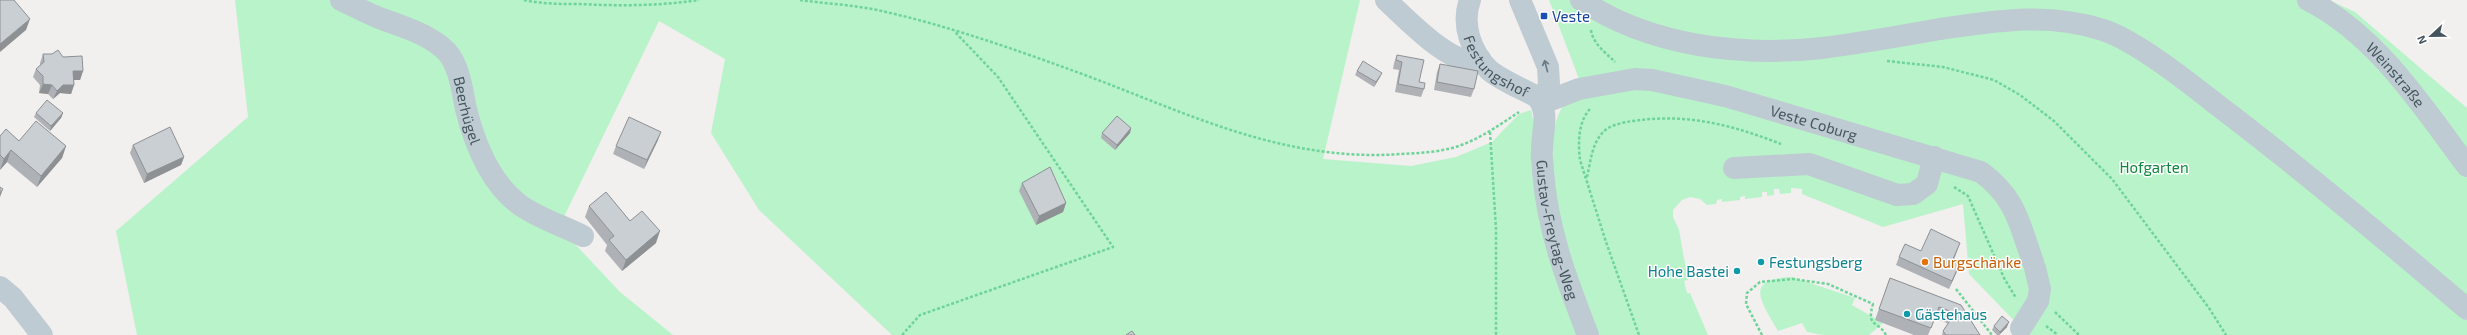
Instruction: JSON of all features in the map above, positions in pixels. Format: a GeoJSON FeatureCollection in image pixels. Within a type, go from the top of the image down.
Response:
{"type":"FeatureCollection","features":[{"type":"Feature","properties":{"kind":"street","name":"Beerhügel"},"geometry":{"type":"LineString","coordinates":[[341,0],[376,17],[432,38],[448,54],[457,73],[467,111],[480,149],[488,169],[502,190],[521,206],[583,236]]}},
{"type":"Feature","properties":{"kind":"street"},"geometry":{"type":"LineString","coordinates":[[1386,0],[1436,43],[1457,57],[1469,61],[1480,59]]}},
{"type":"Feature","properties":{"kind":"street","name":"Festungshof"},"geometry":{"type":"LineString","coordinates":[[1470,0],[1466,16],[1467,28],[1480,59],[1490,71],[1537,97],[1544,112]]}},
{"type":"Feature","properties":{"kind":"street","name":"Gustav-Freytag-Weg"},"geometry":{"type":"LineString","coordinates":[[1520,0],[1548,67],[1549,84],[1544,112],[1542,150],[1545,197],[1560,262],[1588,335]]}},
{"type":"Feature","properties":{"kind":"street","name":"Weinstraße"},"geometry":{"type":"LineString","coordinates":[[2308,0],[2354,30],[2389,66],[2467,166]]}},
{"type":"Feature","properties":{"kind":"street"},"geometry":{"type":"LineString","coordinates":[[1588,5],[1627,26],[1669,38],[1720,47],[1777,51],[1821,48],[2018,19],[2054,18],[2105,30],[2138,49],[2192,86],[2281,154],[2467,309]]}},
{"type":"Feature","properties":{"kind":"street","name":"Veste Coburg"},"geometry":{"type":"LineString","coordinates":[[1544,112],[1579,89],[1635,80],[1652,80],[1725,96],[1932,164],[1981,172],[1996,183],[2014,206],[2034,265],[2040,289],[2038,299]]}},
{"type":"Feature","properties":{"kind":"street"},"geometry":{"type":"LineString","coordinates":[[1734,168],[1809,164],[1897,195],[1913,194],[1927,184],[1932,164]]}},
{"type":"Feature","properties":{"kind":"street"},"geometry":{"type":"LineString","coordinates":[[0,287],[13,298],[42,335]]}},
{"type":"Feature","properties":{"kind":"street"},"geometry":{"type":"LineString","coordinates":[[2019,331],[2038,299]]}},
{"type":"Feature","properties":{"kind":"path"},"geometry":{"type":"LineString","coordinates":[[524,0],[666,5],[699,0]]}},
{"type":"Feature","properties":{"kind":"path"},"geometry":{"type":"LineString","coordinates":[[800,0],[886,12],[1064,67],[1191,117],[1276,144],[1323,153],[1374,156],[1439,152],[1463,145],[1490,132],[1526,107],[1544,112]]}},
{"type":"Feature","properties":{"kind":"path"},"geometry":{"type":"LineString","coordinates":[[1588,5],[1592,36],[1602,50],[1635,80]]}},
{"type":"Feature","properties":{"kind":"path"},"geometry":{"type":"LineString","coordinates":[[902,335],[920,315],[1113,247],[998,77],[954,32]]}},
{"type":"Feature","properties":{"kind":"path"},"geometry":{"type":"LineString","coordinates":[[1884,61],[1943,67],[1994,80],[2020,94],[2043,112],[2112,179],[2210,308],[2226,335]]}},
{"type":"Feature","properties":{"kind":"path"},"geometry":{"type":"LineString","coordinates":[[1611,84],[1586,113],[1581,128],[1578,147],[1606,242],[1639,335]]}},
{"type":"Feature","properties":{"kind":"path"},"geometry":{"type":"LineString","coordinates":[[1587,178],[1595,144],[1608,128],[1629,122],[1665,117],[1714,122],[1744,129],[1782,144],[1809,164]]}},
{"type":"Feature","properties":{"kind":"path"},"geometry":{"type":"LineString","coordinates":[[1490,132],[1496,229],[1496,335]]}},
{"type":"Feature","properties":{"kind":"path"},"geometry":{"type":"LineString","coordinates":[[1932,164],[1968,196],[2013,294]]}},
{"type":"Feature","properties":{"kind":"path"},"geometry":{"type":"LineString","coordinates":[[1762,335],[1746,304],[1747,293],[1760,282],[1793,279],[1828,284],[1873,304],[1870,316],[1873,325],[1886,335]]}},
{"type":"Feature","properties":{"kind":"path"},"geometry":{"type":"LineString","coordinates":[[1956,289],[1992,335]]}},
{"type":"Feature","properties":{"kind":"path"},"geometry":{"type":"LineString","coordinates":[[2038,299],[2079,335]]}},
{"type":"Feature","properties":{"kind":"green space"},"geometry":{"type":"Polygon","coordinates":[[[235,0],[1360,0],[1323,159],[1411,166],[1456,157],[1492,142],[1519,114],[1531,110],[1580,335],[892,335],[759,210],[711,133],[725,59],[659,21],[559,227],[620,292],[673,335],[137,335],[116,231],[248,117],[235,0]]]}},
{"type":"Feature","properties":{"kind":"green space","name":"Hofgarten"},"geometry":{"type":"Polygon","coordinates":[[[1549,0],[2329,0],[2355,12],[2467,108],[2467,335],[2028,335],[1969,274],[1963,204],[1883,227],[1802,194],[1802,189],[1791,188],[1791,193],[1780,194],[1779,189],[1774,189],[1774,195],[1767,196],[1767,192],[1762,192],[1762,197],[1745,199],[1745,196],[1740,197],[1740,200],[1722,202],[1722,199],[1717,200],[1716,204],[1707,205],[1700,199],[1690,197],[1682,200],[1673,210],[1673,217],[1679,230],[1688,280],[1684,281],[1687,293],[1690,293],[1708,335],[1598,335],[1570,257],[1555,199],[1552,170],[1552,143],[1559,114],[1579,79],[1549,0]]]}},
{"type":"Feature","properties":{"kind":"green space"},"geometry":{"type":"Polygon","coordinates":[[[1792,277],[1855,298],[1852,305],[1883,323],[1869,335],[1824,335],[1807,332],[1802,323],[1778,331],[1766,310],[1760,294],[1762,287],[1767,282],[1792,277]]]}},
{"type":"Feature","properties":{"kind":"building"},"geometry":{"type":"Polygon","coordinates":[[[0,0],[14,0],[30,19],[0,44],[0,0]]]}},
{"type":"Feature","properties":{"kind":"building"},"geometry":{"type":"Polygon","coordinates":[[[58,50],[63,57],[82,56],[83,71],[73,71],[74,85],[63,85],[57,91],[52,85],[43,84],[43,76],[36,69],[44,62],[43,54],[52,54],[58,50]]]}},
{"type":"Feature","properties":{"kind":"building"},"geometry":{"type":"Polygon","coordinates":[[[1397,55],[1424,60],[1419,82],[1425,83],[1424,89],[1398,84],[1402,62],[1396,60],[1397,55]]]}},
{"type":"Feature","properties":{"kind":"building"},"geometry":{"type":"Polygon","coordinates":[[[1363,61],[1382,73],[1376,82],[1357,71],[1363,61]]]}},
{"type":"Feature","properties":{"kind":"building"},"geometry":{"type":"Polygon","coordinates":[[[1440,64],[1478,71],[1474,89],[1437,82],[1440,64]]]}},
{"type":"Feature","properties":{"kind":"building"},"geometry":{"type":"Polygon","coordinates":[[[47,100],[63,113],[51,126],[36,113],[47,100]]]}},
{"type":"Feature","properties":{"kind":"building"},"geometry":{"type":"Polygon","coordinates":[[[1117,116],[1131,128],[1117,145],[1102,133],[1117,116]]]}},
{"type":"Feature","properties":{"kind":"building"},"geometry":{"type":"Polygon","coordinates":[[[629,117],[661,132],[647,160],[616,146],[629,117]]]}},
{"type":"Feature","properties":{"kind":"building"},"geometry":{"type":"Polygon","coordinates":[[[36,121],[66,146],[41,176],[11,150],[4,159],[0,155],[0,136],[6,129],[19,141],[36,121]]]}},
{"type":"Feature","properties":{"kind":"building"},"geometry":{"type":"Polygon","coordinates":[[[170,127],[184,157],[147,174],[133,145],[170,127]]]}},
{"type":"Feature","properties":{"kind":"building"},"geometry":{"type":"Polygon","coordinates":[[[1050,167],[1066,203],[1039,216],[1022,183],[1050,167]]]}},
{"type":"Feature","properties":{"kind":"building"},"geometry":{"type":"Polygon","coordinates":[[[606,192],[630,221],[642,211],[660,231],[626,260],[609,240],[614,236],[589,206],[606,192]]]}},
{"type":"Feature","properties":{"kind":"building","name":"Burgschänke"},"geometry":{"type":"Polygon","coordinates":[[[1931,229],[1960,243],[1953,259],[1960,263],[1952,281],[1899,257],[1905,244],[1921,251],[1931,229]]]}},
{"type":"Feature","properties":{"kind":"building"},"geometry":{"type":"Polygon","coordinates":[[[1890,278],[1961,305],[1980,335],[1946,335],[1943,331],[1955,313],[1939,307],[1931,328],[1879,309],[1890,278]]]}},
{"type":"Feature","properties":{"kind":"building"},"geometry":{"type":"Polygon","coordinates":[[[2002,316],[2009,322],[2000,332],[1994,326],[2002,316]]]}},
{"type":"Feature","properties":{"kind":"building"},"geometry":{"type":"Polygon","coordinates":[[[1132,331],[1135,335],[1126,335],[1132,331]]]}},
{"type":"Feature","properties":{"kind":"place","name":"Veste"},"geometry":{"type":"Point","coordinates":[1544,16]}},
{"type":"Feature","properties":{"kind":"place","name":"Festungsberg"},"geometry":{"type":"Point","coordinates":[1761,262]}},
{"type":"Feature","properties":{"kind":"place","name":"Burgschänke"},"geometry":{"type":"Point","coordinates":[1925,262]}},
{"type":"Feature","properties":{"kind":"place","name":"Hohe Bastei"},"geometry":{"type":"Point","coordinates":[1737,271]}},
{"type":"Feature","properties":{"kind":"place","name":"Gästehaus"},"geometry":{"type":"Point","coordinates":[1907,314]}}]}
